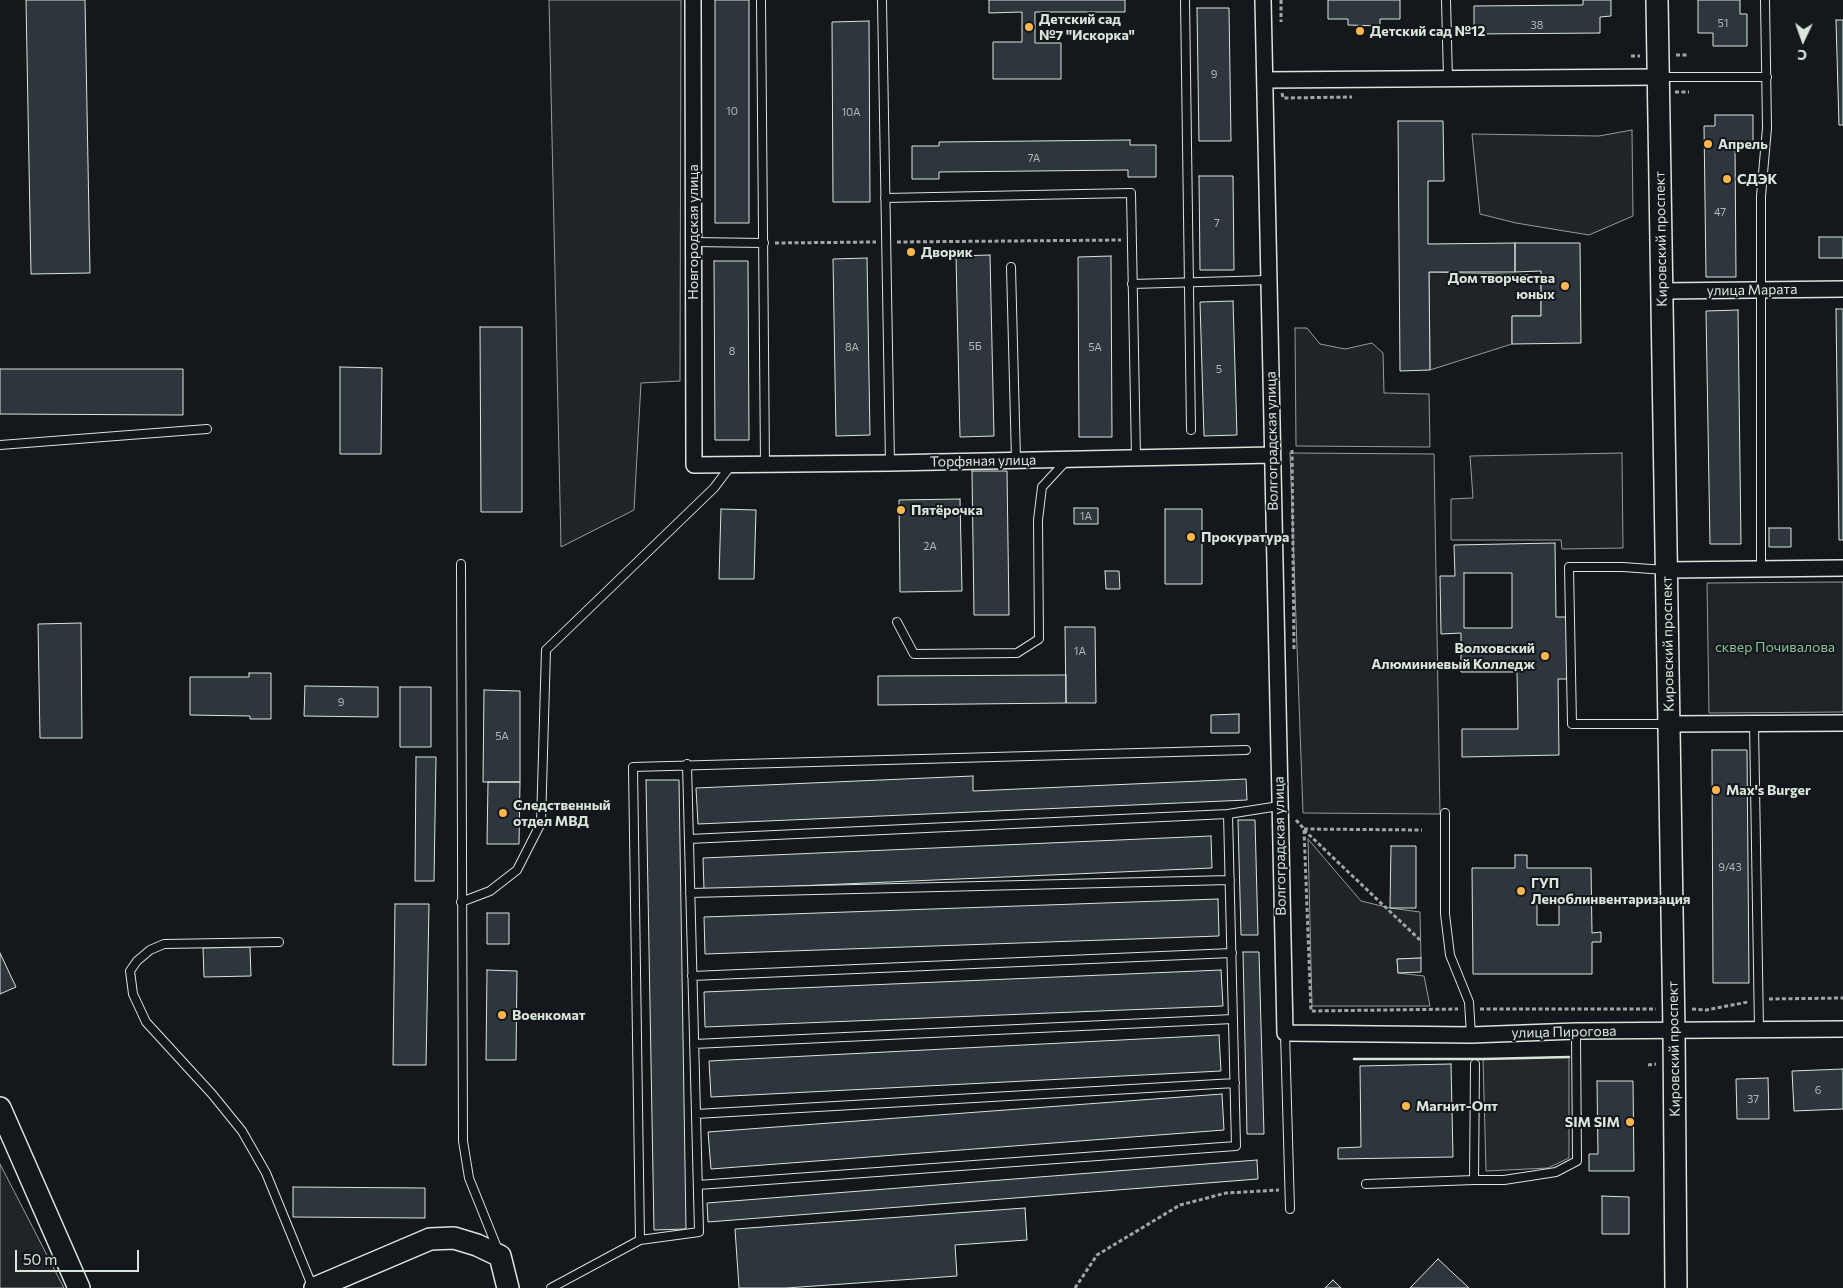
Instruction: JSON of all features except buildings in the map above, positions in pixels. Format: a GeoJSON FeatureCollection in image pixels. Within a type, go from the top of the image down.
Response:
{"type":"FeatureCollection","features":[{"type":"Feature","properties":{"kind":"main road","name":"Кировский проспект"},"geometry":{"type":"LineString","coordinates":[[1657,0],[1674,1008],[1676,1288]]}},
{"type":"Feature","properties":{"kind":"main road"},"geometry":{"type":"LineString","coordinates":[[0,1108],[79,1288]]}},
{"type":"Feature","properties":{"kind":"main road"},"geometry":{"type":"LineString","coordinates":[[314,1288],[430,1239],[454,1238],[477,1245],[500,1256],[508,1288]]}},
{"type":"Feature","properties":{"kind":"street","name":"Новгородская улица"},"geometry":{"type":"LineString","coordinates":[[693,0],[694,464]]}},
{"type":"Feature","properties":{"kind":"street","name":"Волгоградская улица"},"geometry":{"type":"LineString","coordinates":[[1264,0],[1285,1033]]}},
{"type":"Feature","properties":{"kind":"street"},"geometry":{"type":"LineString","coordinates":[[1265,80],[1658,78]]}},
{"type":"Feature","properties":{"kind":"street","name":"улица Марата"},"geometry":{"type":"LineString","coordinates":[[1662,291],[1843,289]]}},
{"type":"Feature","properties":{"kind":"street","name":"Торфяная улица"},"geometry":{"type":"LineString","coordinates":[[694,464],[890,463],[1272,455]]}},
{"type":"Feature","properties":{"kind":"street"},"geometry":{"type":"LineString","coordinates":[[1667,570],[1843,568]]}},
{"type":"Feature","properties":{"kind":"street"},"geometry":{"type":"LineString","coordinates":[[1669,724],[1843,723]]}},
{"type":"Feature","properties":{"kind":"street","name":"улица Пирогова"},"geometry":{"type":"LineString","coordinates":[[1285,1033],[1471,1035],[1576,1031],[1843,1029]]}},
{"type":"Feature","properties":{"kind":"lane"},"geometry":{"type":"LineString","coordinates":[[762,0],[765,464]]}},
{"type":"Feature","properties":{"kind":"lane"},"geometry":{"type":"LineString","coordinates":[[882,0],[890,463]]}},
{"type":"Feature","properties":{"kind":"lane"},"geometry":{"type":"LineString","coordinates":[[1185,0],[1191,430]]}},
{"type":"Feature","properties":{"kind":"lane"},"geometry":{"type":"LineString","coordinates":[[1446,0],[1448,79]]}},
{"type":"Feature","properties":{"kind":"lane"},"geometry":{"type":"LineString","coordinates":[[1761,569],[1760,290],[1761,196],[1767,128],[1765,0]]}},
{"type":"Feature","properties":{"kind":"lane"},"geometry":{"type":"LineString","coordinates":[[1658,78],[1766,77]]}},
{"type":"Feature","properties":{"kind":"lane"},"geometry":{"type":"LineString","coordinates":[[885,198],[1131,194],[1136,457]]}},
{"type":"Feature","properties":{"kind":"lane"},"geometry":{"type":"LineString","coordinates":[[693,242],[764,243]]}},
{"type":"Feature","properties":{"kind":"lane"},"geometry":{"type":"LineString","coordinates":[[1012,267],[1016,460]]}},
{"type":"Feature","properties":{"kind":"lane"},"geometry":{"type":"LineString","coordinates":[[1132,284],[1269,280]]}},
{"type":"Feature","properties":{"kind":"lane"},"geometry":{"type":"LineString","coordinates":[[0,445],[208,428]]}},
{"type":"Feature","properties":{"kind":"lane"},"geometry":{"type":"LineString","coordinates":[[897,622],[914,654],[1017,653],[1039,640],[1038,520],[1042,487],[1068,459]]}},
{"type":"Feature","properties":{"kind":"lane"},"geometry":{"type":"LineString","coordinates":[[462,902],[490,891],[517,870],[541,823],[546,650],[714,488],[732,464]]}},
{"type":"Feature","properties":{"kind":"lane"},"geometry":{"type":"LineString","coordinates":[[461,564],[463,1141],[469,1178],[500,1256]]}},
{"type":"Feature","properties":{"kind":"lane"},"geometry":{"type":"LineString","coordinates":[[1667,570],[1623,567],[1569,568],[1572,724],[1669,724]]}},
{"type":"Feature","properties":{"kind":"lane"},"geometry":{"type":"LineString","coordinates":[[1754,724],[1759,1030]]}},
{"type":"Feature","properties":{"kind":"lane"},"geometry":{"type":"LineString","coordinates":[[640,1240],[633,767],[686,764],[1246,750]]}},
{"type":"Feature","properties":{"kind":"lane"},"geometry":{"type":"LineString","coordinates":[[551,1288],[640,1240],[699,1232],[686,764]]}},
{"type":"Feature","properties":{"kind":"lane"},"geometry":{"type":"LineString","coordinates":[[689,839],[1228,814],[1279,806]]}},
{"type":"Feature","properties":{"kind":"lane"},"geometry":{"type":"LineString","coordinates":[[698,1185],[1236,1146],[1228,814]]}},
{"type":"Feature","properties":{"kind":"lane"},"geometry":{"type":"LineString","coordinates":[[1445,814],[1445,914],[1450,955],[1469,1002],[1471,1035]]}},
{"type":"Feature","properties":{"kind":"lane"},"geometry":{"type":"LineString","coordinates":[[690,893],[1230,880]]}},
{"type":"Feature","properties":{"kind":"lane"},"geometry":{"type":"LineString","coordinates":[[280,942],[164,944],[150,950],[136,960],[130,971],[133,994],[146,1022],[212,1094],[242,1131],[266,1173],[314,1288]]}},
{"type":"Feature","properties":{"kind":"lane"},"geometry":{"type":"LineString","coordinates":[[692,976],[1232,953]]}},
{"type":"Feature","properties":{"kind":"lane"},"geometry":{"type":"LineString","coordinates":[[694,1044],[1233,1019]]}},
{"type":"Feature","properties":{"kind":"lane"},"geometry":{"type":"LineString","coordinates":[[1366,1184],[1504,1180],[1556,1172],[1577,1161],[1576,1031]]}},
{"type":"Feature","properties":{"kind":"lane"},"geometry":{"type":"LineString","coordinates":[[1285,1033],[1290,1209]]}},
{"type":"Feature","properties":{"kind":"lane"},"geometry":{"type":"LineString","coordinates":[[1474,1180],[1475,1064]]}},
{"type":"Feature","properties":{"kind":"lane"},"geometry":{"type":"LineString","coordinates":[[696,1114],[1235,1083]]}},
{"type":"Feature","properties":{"kind":"path"},"geometry":{"type":"LineString","coordinates":[[764,243],[1132,240]]}},
{"type":"Feature","properties":{"kind":"path"},"geometry":{"type":"LineString","coordinates":[[1292,450],[1294,659]]}},
{"type":"Feature","properties":{"kind":"path"},"geometry":{"type":"LineString","coordinates":[[1296,819],[1304,829],[1420,940]]}},
{"type":"Feature","properties":{"kind":"path"},"geometry":{"type":"LineString","coordinates":[[1304,829],[1312,1011],[1674,1008],[1706,1010],[1759,1000],[1843,998]]}},
{"type":"Feature","properties":{"kind":"path"},"geometry":{"type":"LineString","coordinates":[[1304,829],[1422,830]]}},
{"type":"Feature","properties":{"kind":"path"},"geometry":{"type":"LineString","coordinates":[[1075,1288],[1097,1255],[1180,1205],[1226,1193],[1290,1189]]}},
{"type":"Feature","properties":{"kind":"green space"},"geometry":{"type":"Polygon","coordinates":[[[549,0],[681,0],[680,381],[641,383],[634,510],[561,547],[549,0]]]}},
{"type":"Feature","properties":{"kind":"green space"},"geometry":{"type":"Polygon","coordinates":[[[1632,130],[1633,216],[1589,235],[1516,223],[1480,214],[1472,134],[1599,136],[1632,130]]]}},
{"type":"Feature","properties":{"kind":"green space"},"geometry":{"type":"Polygon","coordinates":[[[1429,272],[1541,275],[1541,316],[1512,316],[1512,344],[1430,370],[1429,272]]]}},
{"type":"Feature","properties":{"kind":"green space"},"geometry":{"type":"Polygon","coordinates":[[[1295,328],[1307,328],[1320,344],[1345,349],[1372,343],[1383,353],[1384,393],[1429,394],[1430,447],[1296,446],[1295,328]]]}},
{"type":"Feature","properties":{"kind":"green space"},"geometry":{"type":"Polygon","coordinates":[[[1290,453],[1434,454],[1440,814],[1303,813],[1290,453]]]}},
{"type":"Feature","properties":{"kind":"green space"},"geometry":{"type":"Polygon","coordinates":[[[1622,453],[1623,548],[1562,549],[1561,540],[1451,540],[1451,499],[1473,498],[1470,456],[1622,453]]]}},
{"type":"Feature","properties":{"kind":"green space","name":"сквер Почивалова"},"geometry":{"type":"Polygon","coordinates":[[[1843,582],[1843,712],[1709,713],[1707,583],[1843,582]]]}},
{"type":"Feature","properties":{"kind":"green space"},"geometry":{"type":"Polygon","coordinates":[[[1308,839],[1361,901],[1390,908],[1420,912],[1421,958],[1397,959],[1398,973],[1424,976],[1430,1006],[1312,1006],[1308,839]]]}},
{"type":"Feature","properties":{"kind":"green space"},"geometry":{"type":"Polygon","coordinates":[[[0,1164],[64,1288],[0,1288],[0,1164]]]}},
{"type":"Feature","properties":{"kind":"shaded area"},"geometry":{"type":"Polygon","coordinates":[[[1569,1057],[1569,1158],[1548,1168],[1486,1171],[1483,1059],[1569,1057]]]}},
{"type":"Feature","properties":{"kind":"wall"},"geometry":{"type":"LineString","coordinates":[[1354,1059],[1569,1057]]}},
{"type":"Feature","properties":{"kind":"place","name":"Детский cад №7 \"Искорка\""},"geometry":{"type":"Point","coordinates":[1029,27]}},
{"type":"Feature","properties":{"kind":"place","name":"Детский cад №12"},"geometry":{"type":"Point","coordinates":[1360,31]}},
{"type":"Feature","properties":{"kind":"place","name":"Апрель"},"geometry":{"type":"Point","coordinates":[1708,144]}},
{"type":"Feature","properties":{"kind":"place","name":"СДЭК"},"geometry":{"type":"Point","coordinates":[1727,179]}},
{"type":"Feature","properties":{"kind":"place","name":"Дворик"},"geometry":{"type":"Point","coordinates":[911,252]}},
{"type":"Feature","properties":{"kind":"place","name":"Дом творчества юных"},"geometry":{"type":"Point","coordinates":[1565,286]}},
{"type":"Feature","properties":{"kind":"place","name":"Пятёрочка"},"geometry":{"type":"Point","coordinates":[901,510]}},
{"type":"Feature","properties":{"kind":"place","name":"Прокуратура"},"geometry":{"type":"Point","coordinates":[1191,537]}},
{"type":"Feature","properties":{"kind":"place","name":"Волховский Алюминиевый Колледж"},"geometry":{"type":"Point","coordinates":[1545,656]}},
{"type":"Feature","properties":{"kind":"place","name":"Max's Burger"},"geometry":{"type":"Point","coordinates":[1716,790]}},
{"type":"Feature","properties":{"kind":"place","name":"Следственный отдел МВД"},"geometry":{"type":"Point","coordinates":[503,813]}},
{"type":"Feature","properties":{"kind":"place","name":"ГУП Леноблинвентаризация"},"geometry":{"type":"Point","coordinates":[1521,891]}},
{"type":"Feature","properties":{"kind":"place","name":"Военкомат"},"geometry":{"type":"Point","coordinates":[502,1015]}},
{"type":"Feature","properties":{"kind":"place","name":"Магнит-Опт"},"geometry":{"type":"Point","coordinates":[1406,1106]}},
{"type":"Feature","properties":{"kind":"place","name":"SIM SIM"},"geometry":{"type":"Point","coordinates":[1630,1122]}}]}
